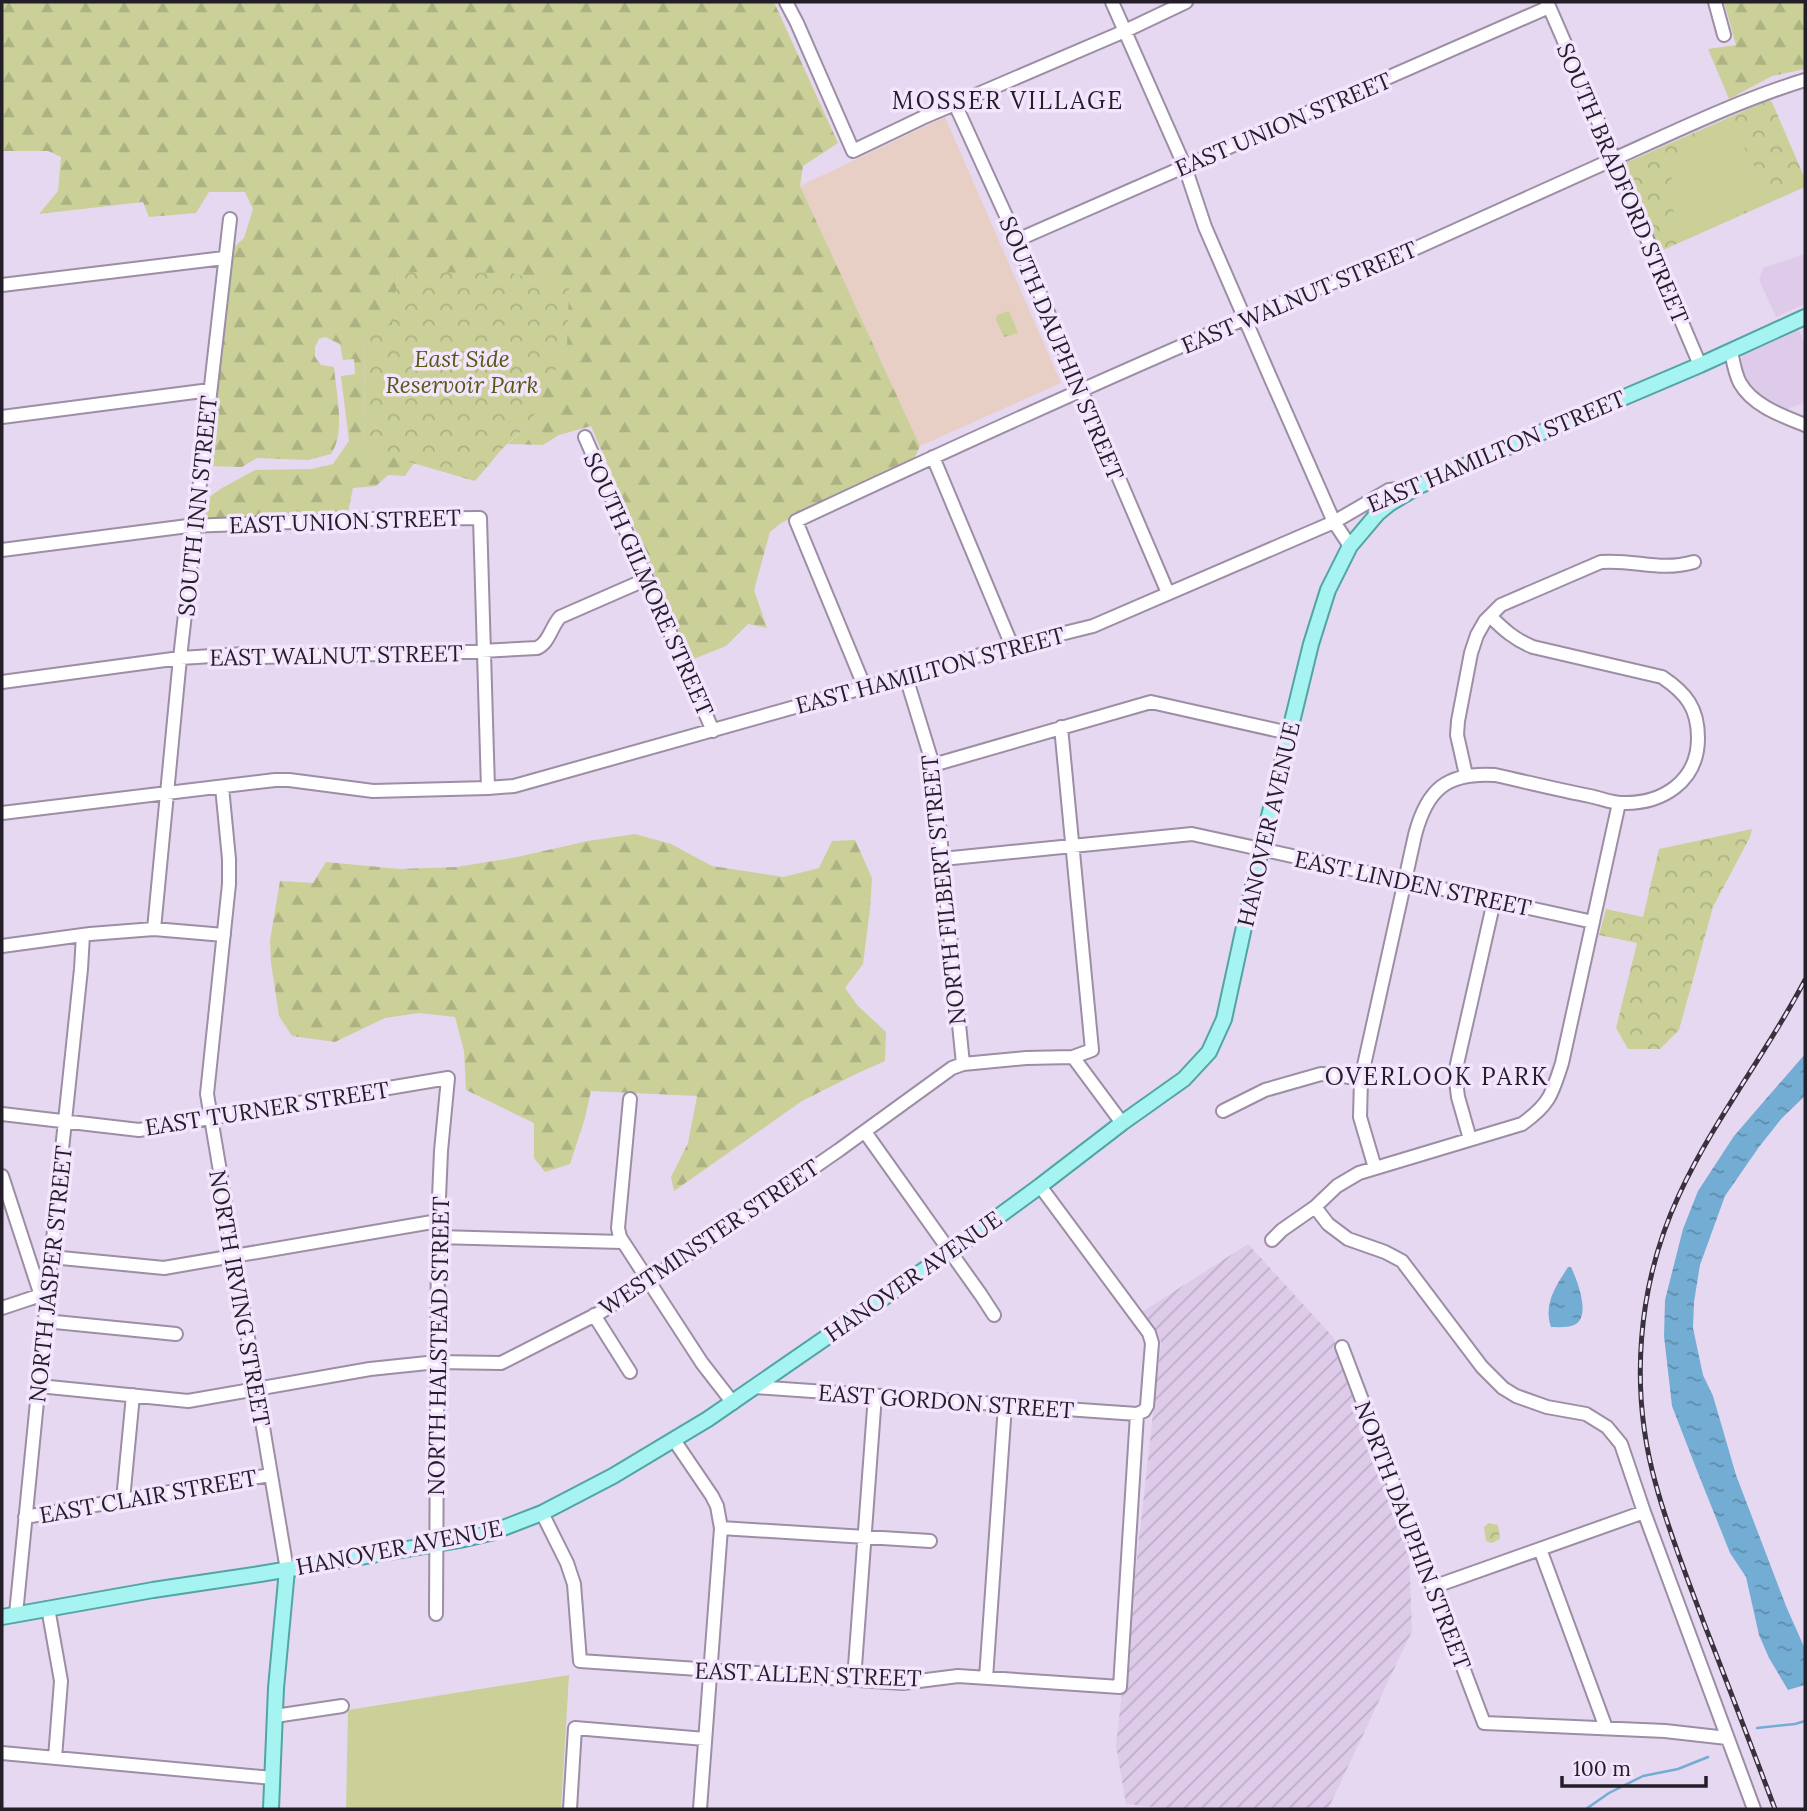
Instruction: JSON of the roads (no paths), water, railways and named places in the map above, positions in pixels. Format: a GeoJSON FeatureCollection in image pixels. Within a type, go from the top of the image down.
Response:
{"type":"FeatureCollection","features":[{"type":"Feature","properties":{"kind":"main road","name":"EAST HAMILTON STREET"},"geometry":{"type":"LineString","coordinates":[[1419,486],[1805,317]]}},
{"type":"Feature","properties":{"kind":"main road","name":"HANOVER AVENUE"},"geometry":{"type":"LineString","coordinates":[[9,1615],[437,1544],[490,1533],[542,1513],[613,1476],[733,1403],[950,1252],[1184,1079],[1209,1052],[1224,1019],[1261,849],[1323,604],[1350,546],[1378,513],[1419,486]]}},
{"type":"Feature","properties":{"kind":"main road","name":"NORTH IRVING STREET"},"geometry":{"type":"LineString","coordinates":[[271,1809],[275,1716],[287,1570]]}},
{"type":"Feature","properties":{"kind":"street"},"geometry":{"type":"LineString","coordinates":[[786,2],[853,150],[1186,2]]}},
{"type":"Feature","properties":{"kind":"street"},"geometry":{"type":"LineString","coordinates":[[1112,2],[1185,167],[1205,227],[1245,319],[1334,522],[1350,546]]}},
{"type":"Feature","properties":{"kind":"street"},"geometry":{"type":"LineString","coordinates":[[1715,2],[1724,35]]}},
{"type":"Feature","properties":{"kind":"street","name":"SOUTH BRADFORD STREET"},"geometry":{"type":"LineString","coordinates":[[1548,5],[1700,365]]}},
{"type":"Feature","properties":{"kind":"street","name":"EAST UNION STREET"},"geometry":{"type":"LineString","coordinates":[[1017,240],[1548,5]]}},
{"type":"Feature","properties":{"kind":"street","name":"EAST WALNUT STREET"},"geometry":{"type":"LineString","coordinates":[[865,688],[796,521],[933,457],[1245,319],[1390,259],[1771,90],[1805,80]]}},
{"type":"Feature","properties":{"kind":"street","name":"SOUTH DAUPHIN STREET"},"geometry":{"type":"LineString","coordinates":[[955,104],[1017,240],[1168,593]]}},
{"type":"Feature","properties":{"kind":"street","name":"SOUTH INN STREET"},"geometry":{"type":"LineString","coordinates":[[154,929],[180,658],[230,219]]}},
{"type":"Feature","properties":{"kind":"street"},"geometry":{"type":"LineString","coordinates":[[2,285],[225,258]]}},
{"type":"Feature","properties":{"kind":"street"},"geometry":{"type":"LineString","coordinates":[[1731,351],[1740,382],[1746,391],[1764,405],[1805,425]]}},
{"type":"Feature","properties":{"kind":"street"},"geometry":{"type":"LineString","coordinates":[[2,418],[210,390]]}},
{"type":"Feature","properties":{"kind":"street","name":"SOUTH GILMORE STREET"},"geometry":{"type":"LineString","coordinates":[[585,437],[713,730]]}},
{"type":"Feature","properties":{"kind":"street"},"geometry":{"type":"LineString","coordinates":[[933,457],[1012,646]]}},
{"type":"Feature","properties":{"kind":"street","name":"EAST HAMILTON STREET"},"geometry":{"type":"LineString","coordinates":[[2,813],[289,780],[373,791],[514,786],[1012,646],[1093,626],[1334,522],[1389,490],[1419,486]]}},
{"type":"Feature","properties":{"kind":"street","name":"EAST UNION STREET"},"geometry":{"type":"LineString","coordinates":[[2,550],[195,526],[480,518],[483,652]]}},
{"type":"Feature","properties":{"kind":"street"},"geometry":{"type":"LineString","coordinates":[[1466,775],[1457,735],[1471,653],[1485,621],[1501,605],[1601,562],[1618,561],[1665,568],[1694,562]]}},
{"type":"Feature","properties":{"kind":"street","name":"EAST WALNUT STREET"},"geometry":{"type":"LineString","coordinates":[[2,682],[180,658],[245,654],[259,657],[483,652],[541,647],[560,617],[647,579]]}},
{"type":"Feature","properties":{"kind":"street"},"geometry":{"type":"LineString","coordinates":[[1376,1168],[1360,1117],[1361,1079],[1421,814],[1435,791],[1466,775],[1495,775],[1619,803],[1646,802],[1674,789],[1685,779],[1698,752],[1696,715],[1678,687],[1662,677],[1533,647],[1520,642],[1490,616]]}},
{"type":"Feature","properties":{"kind":"street"},"geometry":{"type":"LineString","coordinates":[[483,652],[488,788]]}},
{"type":"Feature","properties":{"kind":"street","name":"NORTH FILBERT STREET"},"geometry":{"type":"LineString","coordinates":[[906,677],[933,765],[962,1064]]}},
{"type":"Feature","properties":{"kind":"street"},"geometry":{"type":"LineString","coordinates":[[933,765],[1151,702],[1289,733]]}},
{"type":"Feature","properties":{"kind":"street"},"geometry":{"type":"LineString","coordinates":[[962,1064],[1073,1057],[1092,1050],[1061,727]]}},
{"type":"Feature","properties":{"kind":"street","name":"NORTH IRVING STREET"},"geometry":{"type":"LineString","coordinates":[[222,787],[229,884],[207,1094],[287,1570]]}},
{"type":"Feature","properties":{"kind":"street"},"geometry":{"type":"LineString","coordinates":[[1272,1240],[1337,1186],[1359,1173],[1522,1124],[1538,1112],[1551,1095],[1562,1063],[1619,803]]}},
{"type":"Feature","properties":{"kind":"street","name":"EAST LINDEN STREET"},"geometry":{"type":"LineString","coordinates":[[942,859],[1192,834],[1593,922]]}},
{"type":"Feature","properties":{"kind":"street"},"geometry":{"type":"LineString","coordinates":[[1470,1139],[1458,1097],[1455,1073],[1494,901]]}},
{"type":"Feature","properties":{"kind":"street"},"geometry":{"type":"LineString","coordinates":[[2,946],[154,929],[224,935]]}},
{"type":"Feature","properties":{"kind":"street","name":"NORTH JASPER STREET"},"geometry":{"type":"LineString","coordinates":[[9,1615],[25,1517],[82,969],[83,935]]}},
{"type":"Feature","properties":{"kind":"street"},"geometry":{"type":"LineString","coordinates":[[1073,1057],[1122,1124]]}},
{"type":"Feature","properties":{"kind":"street","name":"WESTMINSTER STREET"},"geometry":{"type":"LineString","coordinates":[[437,1362],[502,1363],[594,1315],[864,1132],[952,1068],[962,1064]]}},
{"type":"Feature","properties":{"kind":"street"},"geometry":{"type":"LineString","coordinates":[[1223,1111],[1265,1090],[1321,1074],[1361,1079]]}},
{"type":"Feature","properties":{"kind":"street","name":"EAST TURNER STREET"},"geometry":{"type":"LineString","coordinates":[[2,1114],[139,1130],[448,1079]]}},
{"type":"Feature","properties":{"kind":"street","name":"NORTH HALSTEAD STREET"},"geometry":{"type":"LineString","coordinates":[[436,1614],[438,1221],[448,1079]]}},
{"type":"Feature","properties":{"kind":"street"},"geometry":{"type":"LineString","coordinates":[[630,1099],[618,1228],[622,1242],[702,1363],[733,1403]]}},
{"type":"Feature","properties":{"kind":"street"},"geometry":{"type":"LineString","coordinates":[[864,1132],[994,1315]]}},
{"type":"Feature","properties":{"kind":"street"},"geometry":{"type":"LineString","coordinates":[[2,1176],[46,1316],[176,1334]]}},
{"type":"Feature","properties":{"kind":"street"},"geometry":{"type":"LineString","coordinates":[[1040,1186],[1150,1335],[1152,1343],[1147,1406],[1138,1414]]}},
{"type":"Feature","properties":{"kind":"street"},"geometry":{"type":"LineString","coordinates":[[1315,1207],[1328,1224],[1348,1239],[1402,1261],[1482,1367],[1503,1388],[1529,1402],[1586,1414],[1615,1435],[1624,1450],[1644,1512],[1754,1809]]}},
{"type":"Feature","properties":{"kind":"street"},"geometry":{"type":"LineString","coordinates":[[51,1256],[164,1268],[438,1221]]}},
{"type":"Feature","properties":{"kind":"street"},"geometry":{"type":"LineString","coordinates":[[438,1237],[622,1242]]}},
{"type":"Feature","properties":{"kind":"street"},"geometry":{"type":"LineString","coordinates":[[2,1308],[41,1296]]}},
{"type":"Feature","properties":{"kind":"street"},"geometry":{"type":"LineString","coordinates":[[594,1315],[630,1372]]}},
{"type":"Feature","properties":{"kind":"street","name":"NORTH DAUPHIN STREET"},"geometry":{"type":"LineString","coordinates":[[1342,1347],[1484,1723],[1606,1728]]}},
{"type":"Feature","properties":{"kind":"street"},"geometry":{"type":"LineString","coordinates":[[39,1386],[188,1401],[370,1369],[437,1362]]}},
{"type":"Feature","properties":{"kind":"street","name":"EAST GORDON STREET"},"geometry":{"type":"LineString","coordinates":[[755,1387],[1138,1414]]}},
{"type":"Feature","properties":{"kind":"street"},"geometry":{"type":"LineString","coordinates":[[123,1500],[133,1395]]}},
{"type":"Feature","properties":{"kind":"street"},"geometry":{"type":"LineString","coordinates":[[854,1680],[875,1395]]}},
{"type":"Feature","properties":{"kind":"street"},"geometry":{"type":"LineString","coordinates":[[986,1678],[1005,1405]]}},
{"type":"Feature","properties":{"kind":"street","name":"EAST ALLEN STREET"},"geometry":{"type":"LineString","coordinates":[[542,1513],[574,1584],[580,1661],[904,1684],[946,1677],[1120,1687],[1138,1414]]}},
{"type":"Feature","properties":{"kind":"street"},"geometry":{"type":"LineString","coordinates":[[674,1440],[712,1496],[717,1506],[721,1528],[700,1809]]}},
{"type":"Feature","properties":{"kind":"street","name":"EAST CLAIR STREET"},"geometry":{"type":"LineString","coordinates":[[25,1517],[270,1475]]}},
{"type":"Feature","properties":{"kind":"street"},"geometry":{"type":"LineString","coordinates":[[1433,1587],[1644,1512]]}},
{"type":"Feature","properties":{"kind":"street"},"geometry":{"type":"LineString","coordinates":[[721,1528],[930,1541]]}},
{"type":"Feature","properties":{"kind":"street"},"geometry":{"type":"LineString","coordinates":[[1540,1549],[1606,1728],[1727,1738]]}},
{"type":"Feature","properties":{"kind":"street"},"geometry":{"type":"LineString","coordinates":[[48,1608],[61,1681],[54,1758]]}},
{"type":"Feature","properties":{"kind":"street"},"geometry":{"type":"LineString","coordinates":[[275,1716],[342,1706]]}},
{"type":"Feature","properties":{"kind":"street"},"geometry":{"type":"LineString","coordinates":[[570,1809],[575,1728],[705,1739]]}},
{"type":"Feature","properties":{"kind":"street"},"geometry":{"type":"LineString","coordinates":[[2,1753],[272,1778]]}},
{"type":"Feature","properties":{"kind":"water"},"geometry":{"type":"Polygon","coordinates":[[[1805,1054],[1805,1096],[1782,1118],[1725,1196],[1700,1265],[1693,1328],[1703,1375],[1713,1396],[1736,1475],[1805,1649],[1805,1685],[1788,1690],[1759,1635],[1746,1577],[1730,1553],[1672,1406],[1664,1336],[1665,1300],[1683,1229],[1698,1191],[1734,1136],[1805,1054]]]}},
{"type":"Feature","properties":{"kind":"water"},"geometry":{"type":"Polygon","coordinates":[[[1568,1267],[1571,1267],[1582,1298],[1582,1314],[1574,1325],[1551,1327],[1550,1303],[1555,1288],[1568,1267]]]}},
{"type":"Feature","properties":{"kind":"waterway"},"geometry":{"type":"LineString","coordinates":[[1757,1728],[1805,1721]]}},
{"type":"Feature","properties":{"kind":"waterway"},"geometry":{"type":"LineString","coordinates":[[1586,1809],[1609,1793],[1643,1776],[1678,1769],[1708,1757]]}},
{"type":"Feature","properties":{"kind":"railway"},"geometry":{"type":"LineString","coordinates":[[1775,1809],[1667,1521],[1648,1449],[1640,1375],[1646,1301],[1665,1229],[1679,1195],[1708,1140],[1805,980]]}},
{"type":"Feature","properties":{"kind":"district","name":"MOSSER VILLAGE"},"geometry":{"type":"Point","coordinates":[1008,100]}},
{"type":"Feature","properties":{"kind":"district","name":"OVERLOOK PARK"},"geometry":{"type":"Point","coordinates":[1437,1076]}},
{"type":"Feature","properties":{"kind":"park label","name":"East Side Reservoir Park"},"geometry":{"type":"Point","coordinates":[462,371]}}]}
